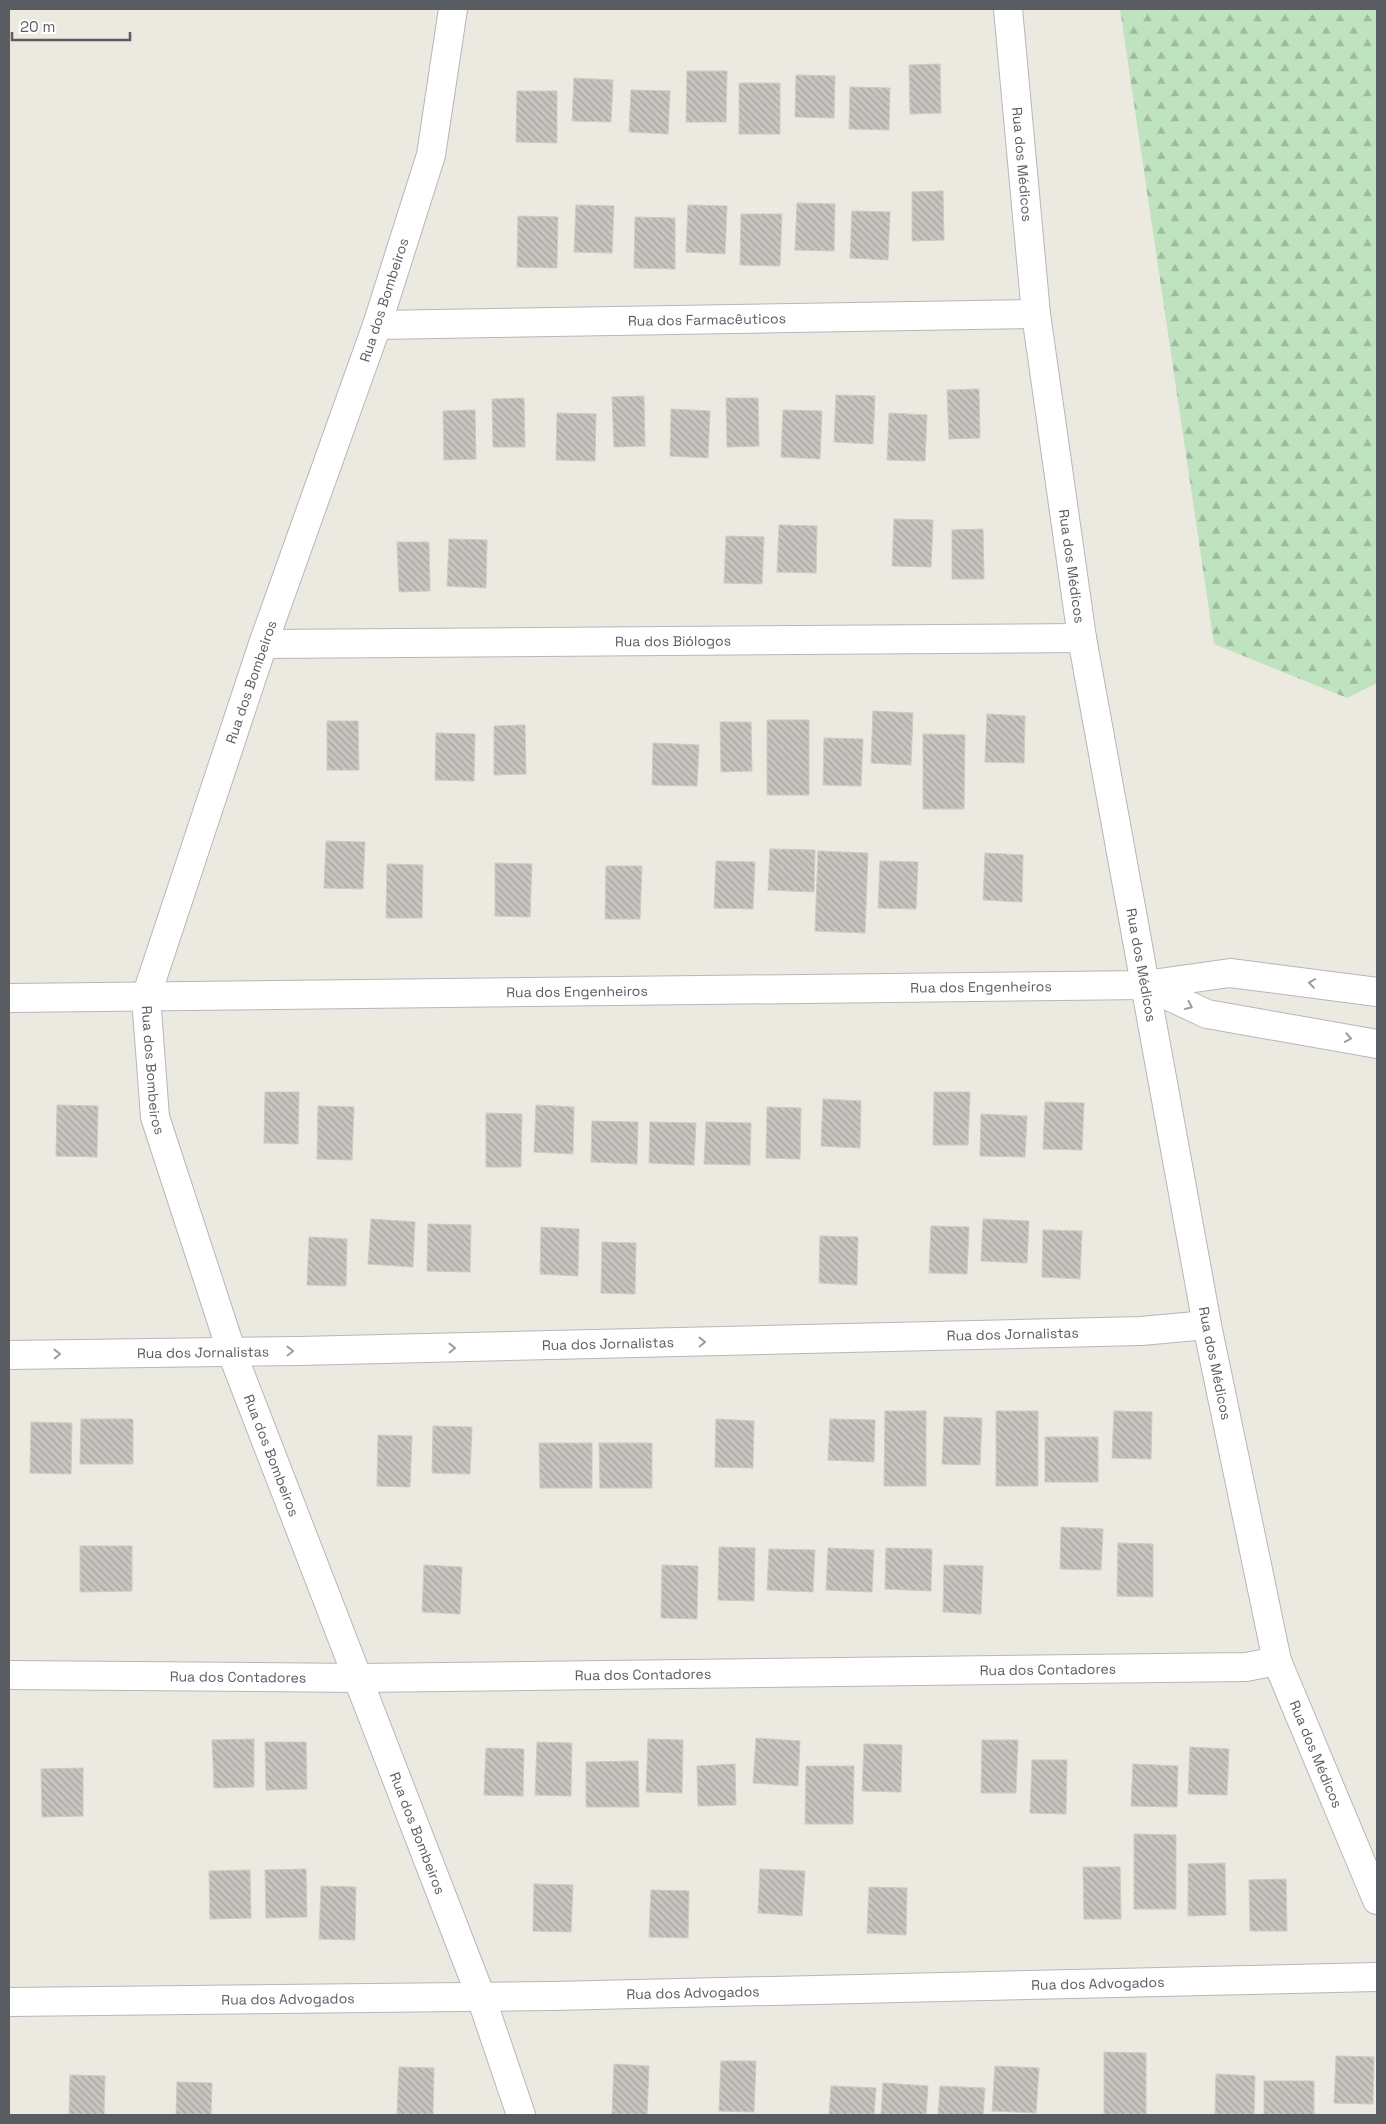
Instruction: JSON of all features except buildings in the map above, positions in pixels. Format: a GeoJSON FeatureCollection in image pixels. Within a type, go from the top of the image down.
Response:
{"type":"FeatureCollection","features":[{"type":"Feature","properties":{"kind":"street","name":"Rua dos Bombeiros"},"geometry":{"type":"LineString","coordinates":[[454,9],[431,155],[377,326],[263,644],[146,997],[155,1117],[232,1352],[481,1997],[521,2115]]}},
{"type":"Feature","properties":{"kind":"street","name":"Rua dos Médicos"},"geometry":{"type":"LineString","coordinates":[[1008,9],[1036,314],[1082,638],[1207,1325],[1277,1661],[1377,1900]]}},
{"type":"Feature","properties":{"kind":"street","name":"Rua dos Farmacêuticos"},"geometry":{"type":"LineString","coordinates":[[377,326],[1036,314]]}},
{"type":"Feature","properties":{"kind":"street","name":"Rua dos Biólogos"},"geometry":{"type":"LineString","coordinates":[[263,644],[1082,638]]}},
{"type":"Feature","properties":{"kind":"street","name":"Rua dos Engenheiros"},"geometry":{"type":"LineString","coordinates":[[9,998],[1145,986],[1230,973],[1377,992]]}},
{"type":"Feature","properties":{"kind":"street","name":"Rua dos Engenheiros"},"geometry":{"type":"LineString","coordinates":[[1145,986],[1207,1014],[1377,1044]]}},
{"type":"Feature","properties":{"kind":"street","name":"Rua dos Jornalistas"},"geometry":{"type":"LineString","coordinates":[[9,1355],[232,1352],[1142,1331],[1207,1325]]}},
{"type":"Feature","properties":{"kind":"street","name":"Rua dos Contadores"},"geometry":{"type":"LineString","coordinates":[[9,1675],[358,1678],[1246,1667],[1277,1661]]}},
{"type":"Feature","properties":{"kind":"street","name":"Rua dos Advogados"},"geometry":{"type":"LineString","coordinates":[[9,2002],[481,1997],[1377,1977]]}},
{"type":"Feature","properties":{"kind":"green space"},"geometry":{"type":"Polygon","coordinates":[[[1120,9],[1377,9],[1377,683],[1347,698],[1214,644],[1120,9]]]}}]}
